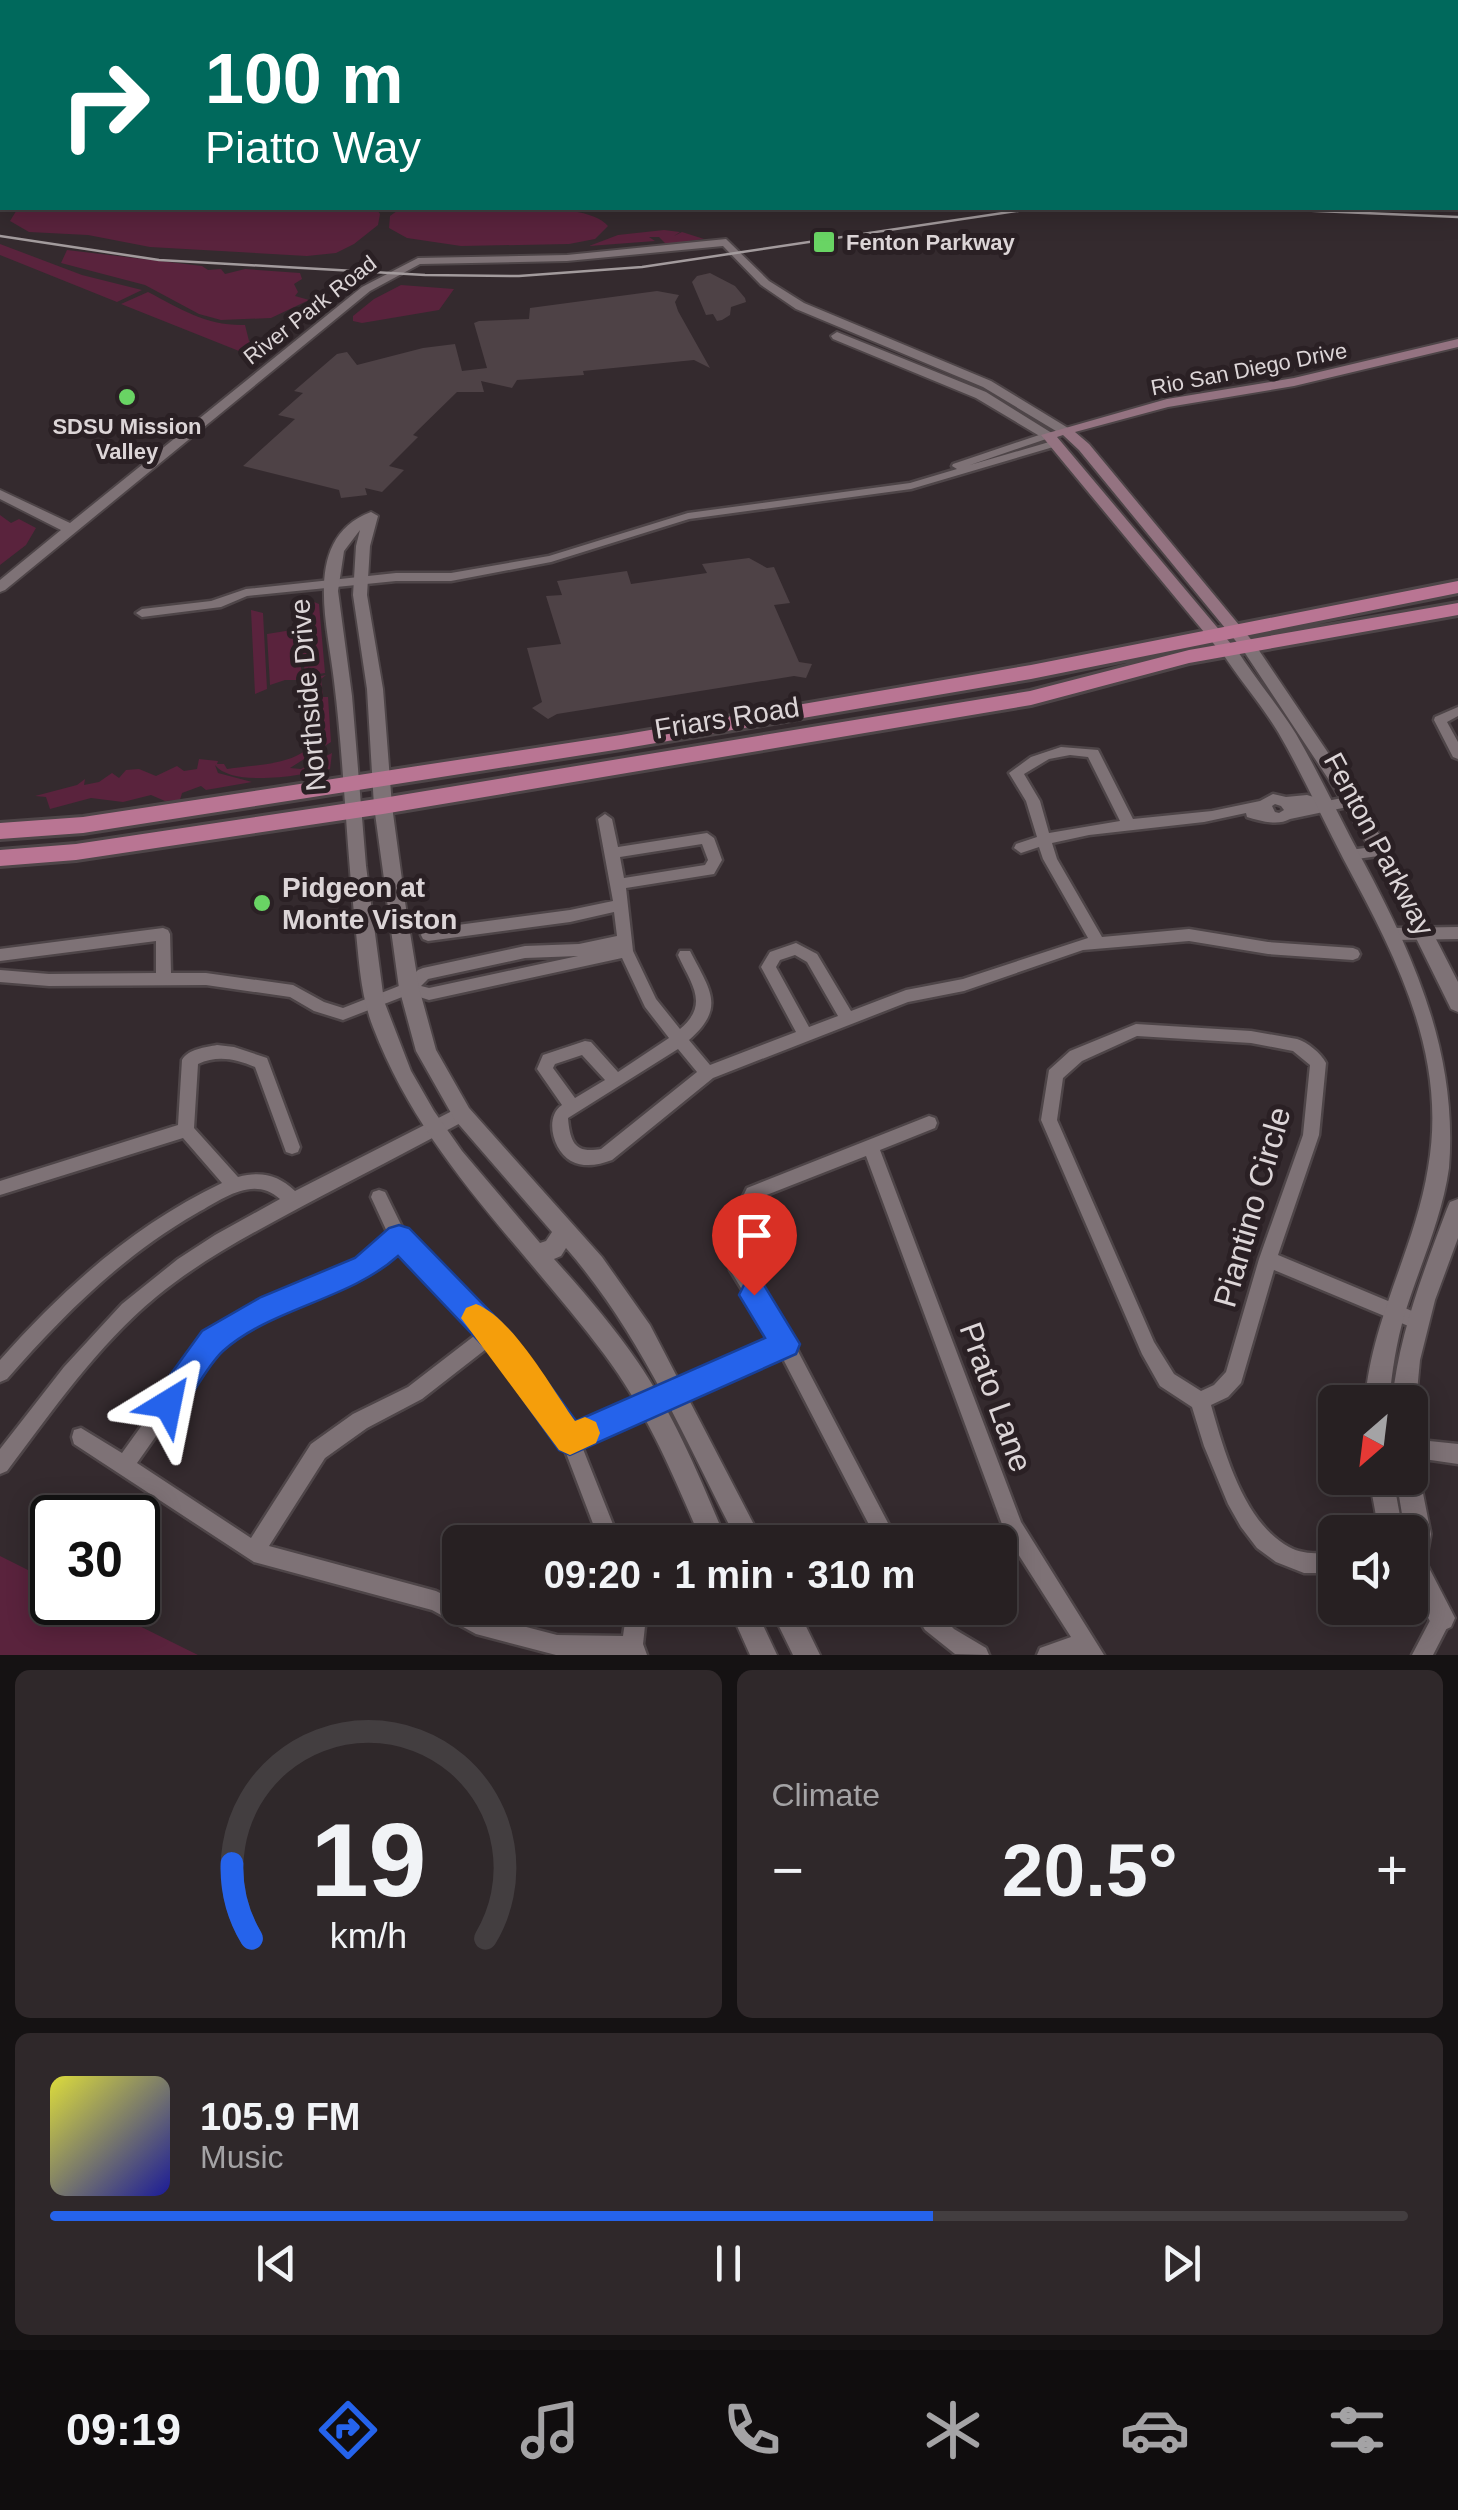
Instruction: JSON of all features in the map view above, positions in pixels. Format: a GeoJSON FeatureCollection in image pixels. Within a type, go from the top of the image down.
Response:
{"type":"FeatureCollection","features":[{"type":"Feature","properties":{"kind":"highway","name":"Friars Road"},"geometry":{"type":"LineString","coordinates":[[0,858],[76,852],[351,811],[1031,698],[1233,641],[1458,587]]}},
{"type":"Feature","properties":{"kind":"highway","name":"Friars Road"},"geometry":{"type":"LineString","coordinates":[[0,831],[82,825],[1031,672],[1458,609]]}},
{"type":"Feature","properties":{"kind":"main road","name":"Rio San Diego Drive"},"geometry":{"type":"LineString","coordinates":[[1323,382],[1458,343]]}},
{"type":"Feature","properties":{"kind":"main road","name":"Rio San Diego Drive"},"geometry":{"type":"LineString","coordinates":[[1061,436],[1167,404],[1323,382],[1458,354]]}},
{"type":"Feature","properties":{"kind":"main road","name":"Fenton Parkway"},"geometry":{"type":"LineString","coordinates":[[1061,436],[1233,641]]}},
{"type":"Feature","properties":{"kind":"street","name":"Fenton Parkway"},"geometry":{"type":"LineString","coordinates":[[716,242],[764,296],[812,325],[981,396],[1061,436]]}},
{"type":"Feature","properties":{"kind":"street","name":"Fenton Parkway"},"geometry":{"type":"LineString","coordinates":[[716,242],[732,245],[776,292],[800,306],[987,384],[1061,436]]}},
{"type":"Feature","properties":{"kind":"street","name":"River Park Road"},"geometry":{"type":"LineString","coordinates":[[0,587],[366,290],[410,263],[567,258],[716,242]]}},
{"type":"Feature","properties":{"kind":"street"},"geometry":{"type":"LineString","coordinates":[[737,265],[755,272]]}},
{"type":"Feature","properties":{"kind":"street"},"geometry":{"type":"LineString","coordinates":[[949,474],[974,458],[1061,436]]}},
{"type":"Feature","properties":{"kind":"street"},"geometry":{"type":"LineString","coordinates":[[142,613],[271,598],[331,584],[425,575],[450,578],[538,562],[688,516],[911,486],[1061,436]]}},
{"type":"Feature","properties":{"kind":"street"},"geometry":{"type":"LineString","coordinates":[[0,494],[71,529]]}},
{"type":"Feature","properties":{"kind":"street","name":"Northside Drive"},"geometry":{"type":"LineString","coordinates":[[706,1525],[651,1402],[590,1316],[432,1131],[397,1062],[374,1000],[351,811],[331,584],[332,569],[348,532],[371,516],[360,581],[375,689],[380,778],[408,988],[426,1051],[462,1114],[598,1268],[674,1390],[743,1525]]}},
{"type":"Feature","properties":{"kind":"street","name":"Fenton Parkway"},"geometry":{"type":"LineString","coordinates":[[1233,641],[1352,801],[1426,933],[1458,1004]]}},
{"type":"Feature","properties":{"kind":"street","name":"Fenton Parkway"},"geometry":{"type":"LineString","coordinates":[[1233,641],[1395,934],[1414,972],[1439,1043],[1444,1126],[1429,1208],[1383,1342],[1379,1385]]}},
{"type":"Feature","properties":{"kind":"street"},"geometry":{"type":"LineString","coordinates":[[1458,711],[1440,720],[1458,754]]}},
{"type":"Feature","properties":{"kind":"street"},"geometry":{"type":"LineString","coordinates":[[1098,943],[1066,890],[1033,801],[1016,773],[1041,755],[1062,748],[1094,753],[1127,822]]}},
{"type":"Feature","properties":{"kind":"street"},"geometry":{"type":"LineString","coordinates":[[1021,848],[1044,838],[1127,822],[1266,810],[1281,818],[1288,808],[1312,812],[1323,805],[1352,801]]}},
{"type":"Feature","properties":{"kind":"street"},"geometry":{"type":"LineString","coordinates":[[605,819],[618,884],[624,945],[650,1003],[707,1073]]}},
{"type":"Feature","properties":{"kind":"street"},"geometry":{"type":"LineString","coordinates":[[612,853],[708,838],[716,860],[710,870],[618,884]]}},
{"type":"Feature","properties":{"kind":"street"},"geometry":{"type":"LineString","coordinates":[[1350,855],[1380,851]]}},
{"type":"Feature","properties":{"kind":"street"},"geometry":{"type":"LineString","coordinates":[[428,935],[570,916],[620,905]]}},
{"type":"Feature","properties":{"kind":"street"},"geometry":{"type":"LineString","coordinates":[[1395,934],[1458,933]]}},
{"type":"Feature","properties":{"kind":"street"},"geometry":{"type":"LineString","coordinates":[[0,955],[163,934],[164,980]]}},
{"type":"Feature","properties":{"kind":"street"},"geometry":{"type":"LineString","coordinates":[[684,955],[703,997],[704,1013],[698,1025],[560,1115],[560,1134],[575,1156],[589,1161],[606,1154],[707,1073],[906,996],[964,984],[1082,944],[1189,935],[1268,948],[1353,954]]}},
{"type":"Feature","properties":{"kind":"street"},"geometry":{"type":"LineString","coordinates":[[0,976],[50,980],[206,979],[276,987],[308,998],[332,1013],[343,1014],[408,988],[429,994],[561,957],[624,945]]}},
{"type":"Feature","properties":{"kind":"street"},"geometry":{"type":"LineString","coordinates":[[804,1034],[768,967],[775,956],[796,949],[812,958],[848,1018]]}},
{"type":"Feature","properties":{"kind":"street","name":"Piantino Circle"},"geometry":{"type":"LineString","coordinates":[[1136,1030],[1298,1044],[1318,1063],[1311,1135],[1268,1259],[1234,1377],[1221,1390],[1200,1401],[1168,1380],[1148,1348],[1049,1120],[1055,1075],[1076,1056],[1136,1030]]}},
{"type":"Feature","properties":{"kind":"street"},"geometry":{"type":"LineString","coordinates":[[573,1107],[545,1069],[550,1060],[585,1046],[615,1080]]}},
{"type":"Feature","properties":{"kind":"street"},"geometry":{"type":"LineString","coordinates":[[235,1185],[186,1130],[190,1060],[206,1052],[234,1051],[260,1063],[292,1147]]}},
{"type":"Feature","properties":{"kind":"street"},"geometry":{"type":"LineString","coordinates":[[0,1464],[79,1362],[151,1290],[194,1259],[462,1114]]}},
{"type":"Feature","properties":{"kind":"street"},"geometry":{"type":"LineString","coordinates":[[879,1525],[785,1344],[739,1270],[737,1227],[753,1193],[929,1123]]}},
{"type":"Feature","properties":{"kind":"street"},"geometry":{"type":"LineString","coordinates":[[0,1188],[186,1130]]}},
{"type":"Feature","properties":{"kind":"street","name":"Prato Lane"},"geometry":{"type":"LineString","coordinates":[[870,1145],[1013,1528],[1090,1649]]}},
{"type":"Feature","properties":{"kind":"street"},"geometry":{"type":"LineString","coordinates":[[0,1373],[80,1285],[152,1228],[235,1185],[258,1181],[273,1184],[295,1202]]}},
{"type":"Feature","properties":{"kind":"street"},"geometry":{"type":"LineString","coordinates":[[379,1197],[399,1238],[491,1334],[570,1440],[603,1525]]}},
{"type":"Feature","properties":{"kind":"street"},"geometry":{"type":"LineString","coordinates":[[1406,1385],[1418,1322],[1458,1208]]}},
{"type":"Feature","properties":{"kind":"street"},"geometry":{"type":"LineString","coordinates":[[536,1254],[553,1249],[565,1231]]}},
{"type":"Feature","properties":{"kind":"street"},"geometry":{"type":"LineString","coordinates":[[124,1466],[212,1342],[271,1307],[365,1267],[399,1238]]}},
{"type":"Feature","properties":{"kind":"street"},"geometry":{"type":"LineString","coordinates":[[1268,1259],[1418,1322]]}},
{"type":"Feature","properties":{"kind":"street"},"geometry":{"type":"LineString","coordinates":[[254,1552],[318,1451],[360,1421],[414,1393],[491,1334]]}},
{"type":"Feature","properties":{"kind":"street"},"geometry":{"type":"LineString","coordinates":[[570,1440],[674,1390],[785,1344]]}},
{"type":"Feature","properties":{"kind":"street"},"geometry":{"type":"LineString","coordinates":[[1200,1401],[1220,1473],[1266,1544],[1302,1563],[1318,1563]]}},
{"type":"Feature","properties":{"kind":"street"},"geometry":{"type":"LineString","coordinates":[[81,1436],[254,1552],[436,1601],[476,1624],[557,1645],[635,1650],[636,1625]]}},
{"type":"Feature","properties":{"kind":"street"},"geometry":{"type":"LineString","coordinates":[[1428,1450],[1458,1454]]}},
{"type":"Feature","properties":{"kind":"street"},"geometry":{"type":"LineString","coordinates":[[1422,1655],[1442,1618],[1428,1592]]}},
{"type":"Feature","properties":{"kind":"street"},"geometry":{"type":"LineString","coordinates":[[750,1625],[764,1655]]}},
{"type":"Feature","properties":{"kind":"street"},"geometry":{"type":"LineString","coordinates":[[791,1625],[808,1655]]}},
{"type":"Feature","properties":{"kind":"street"},"geometry":{"type":"LineString","coordinates":[[934,1625],[967,1653]]}},
{"type":"Feature","properties":{"kind":"street"},"geometry":{"type":"LineString","coordinates":[[1047,1655],[1090,1649]]}},
{"type":"Feature","properties":{"kind":"shaded area"},"geometry":{"type":"Polygon","coordinates":[[[17,210],[377,210],[380,214],[378,225],[354,244],[336,253],[307,256],[150,247],[88,235],[29,232],[10,221],[17,210]]]}},
{"type":"Feature","properties":{"kind":"shaded area"},"geometry":{"type":"Polygon","coordinates":[[[398,210],[565,210],[595,217],[608,226],[595,239],[569,244],[461,246],[407,238],[389,228],[390,216],[398,210]]]}},
{"type":"Feature","properties":{"kind":"shaded area"},"geometry":{"type":"Polygon","coordinates":[[[680,232],[674,236],[682,232],[704,239],[666,244],[659,237],[649,237],[655,241],[589,246],[618,235],[680,232]]]}},
{"type":"Feature","properties":{"kind":"shaded area"},"geometry":{"type":"Polygon","coordinates":[[[0,244],[82,275],[142,290],[117,302],[0,255],[0,244]]]}},
{"type":"Feature","properties":{"kind":"shaded area"},"geometry":{"type":"Polygon","coordinates":[[[67,250],[202,266],[208,270],[221,269],[225,274],[245,269],[300,273],[302,279],[294,284],[298,292],[295,296],[309,300],[271,318],[221,320],[199,314],[145,285],[61,263],[67,250]]]}},
{"type":"Feature","properties":{"kind":"shaded area"},"geometry":{"type":"Polygon","coordinates":[[[401,285],[454,289],[439,310],[362,323],[353,321],[353,316],[374,299],[401,285]]]}},
{"type":"Feature","properties":{"kind":"shaded area"},"geometry":{"type":"Polygon","coordinates":[[[148,292],[206,319],[245,325],[249,341],[264,355],[244,353],[121,304],[148,292]]]}},
{"type":"Feature","properties":{"kind":"shaded area"},"geometry":{"type":"Polygon","coordinates":[[[0,515],[11,523],[19,519],[36,528],[26,545],[0,565],[0,515]]]}},
{"type":"Feature","properties":{"kind":"shaded area"},"geometry":{"type":"Polygon","coordinates":[[[309,600],[319,604],[325,673],[305,676],[299,608],[309,600]]]}},
{"type":"Feature","properties":{"kind":"shaded area"},"geometry":{"type":"Polygon","coordinates":[[[251,610],[263,613],[267,689],[255,694],[251,610]]]}},
{"type":"Feature","properties":{"kind":"shaded area"},"geometry":{"type":"Polygon","coordinates":[[[298,629],[302,680],[270,685],[267,634],[298,629]]]}},
{"type":"Feature","properties":{"kind":"shaded area"},"geometry":{"type":"Polygon","coordinates":[[[326,675],[321,679],[323,697],[328,697],[331,742],[290,768],[301,769],[332,753],[330,769],[252,778],[224,772],[215,765],[218,773],[252,782],[206,790],[201,786],[182,793],[180,800],[165,801],[151,795],[123,802],[91,798],[50,809],[46,797],[35,796],[77,785],[85,779],[84,785],[99,782],[112,773],[119,778],[126,770],[139,769],[156,776],[177,766],[184,771],[197,769],[199,759],[218,761],[227,769],[294,757],[311,746],[308,740],[317,732],[312,678],[326,675]]]}},
{"type":"Feature","properties":{"kind":"shaded area"},"geometry":{"type":"Polygon","coordinates":[[[0,1556],[30,1571],[30,1625],[137,1625],[198,1655],[0,1655],[0,1556]]]}},
{"type":"Feature","properties":{"kind":"building"},"geometry":{"type":"Polygon","coordinates":[[[710,273],[735,286],[746,302],[731,307],[730,315],[717,321],[713,314],[706,315],[692,282],[697,276],[710,273]]]}},
{"type":"Feature","properties":{"kind":"building"},"geometry":{"type":"Polygon","coordinates":[[[657,291],[679,295],[675,302],[678,311],[710,368],[694,360],[517,380],[512,388],[481,381],[484,392],[457,392],[413,435],[418,437],[389,466],[404,470],[382,492],[365,488],[367,495],[341,498],[339,490],[243,466],[295,419],[278,415],[303,393],[294,391],[337,354],[347,352],[357,365],[455,344],[462,371],[487,368],[474,323],[529,319],[530,308],[657,291]]]}},
{"type":"Feature","properties":{"kind":"building"},"geometry":{"type":"Polygon","coordinates":[[[749,558],[767,568],[774,567],[790,603],[774,605],[799,662],[812,664],[806,678],[794,676],[557,714],[548,719],[532,708],[542,702],[527,648],[561,644],[546,596],[562,595],[557,581],[627,571],[631,584],[707,573],[702,564],[749,558]]]}},
{"type":"Feature","properties":{"kind":"tram line"},"geometry":{"type":"LineString","coordinates":[[0,236],[159,260],[425,275],[519,276],[642,267],[1024,210]]}},
{"type":"Feature","properties":{"kind":"tram line"},"geometry":{"type":"LineString","coordinates":[[1293,210],[1458,217]]}},
{"type":"Feature","properties":{"kind":"slow traffic"},"geometry":{"type":"LineString","coordinates":[[476,1318],[501,1344],[570,1440],[585,1433]]}},
{"type":"Feature","properties":{"kind":"place","name":"Fenton Parkway"},"geometry":{"type":"Point","coordinates":[824,242]}},
{"type":"Feature","properties":{"kind":"place","name":"SDSU Mission Valley"},"geometry":{"type":"Point","coordinates":[127,397]}},
{"type":"Feature","properties":{"kind":"place","name":"Pidgeon at Monte Viston"},"geometry":{"type":"Point","coordinates":[262,903]}},
{"type":"Feature","properties":{"kind":"route"},"geometry":{"type":"LineString","coordinates":[[168,1404],[212,1342],[271,1307],[365,1267],[399,1238],[501,1344],[570,1440],[674,1390],[785,1344],[754,1295]]}}]}
